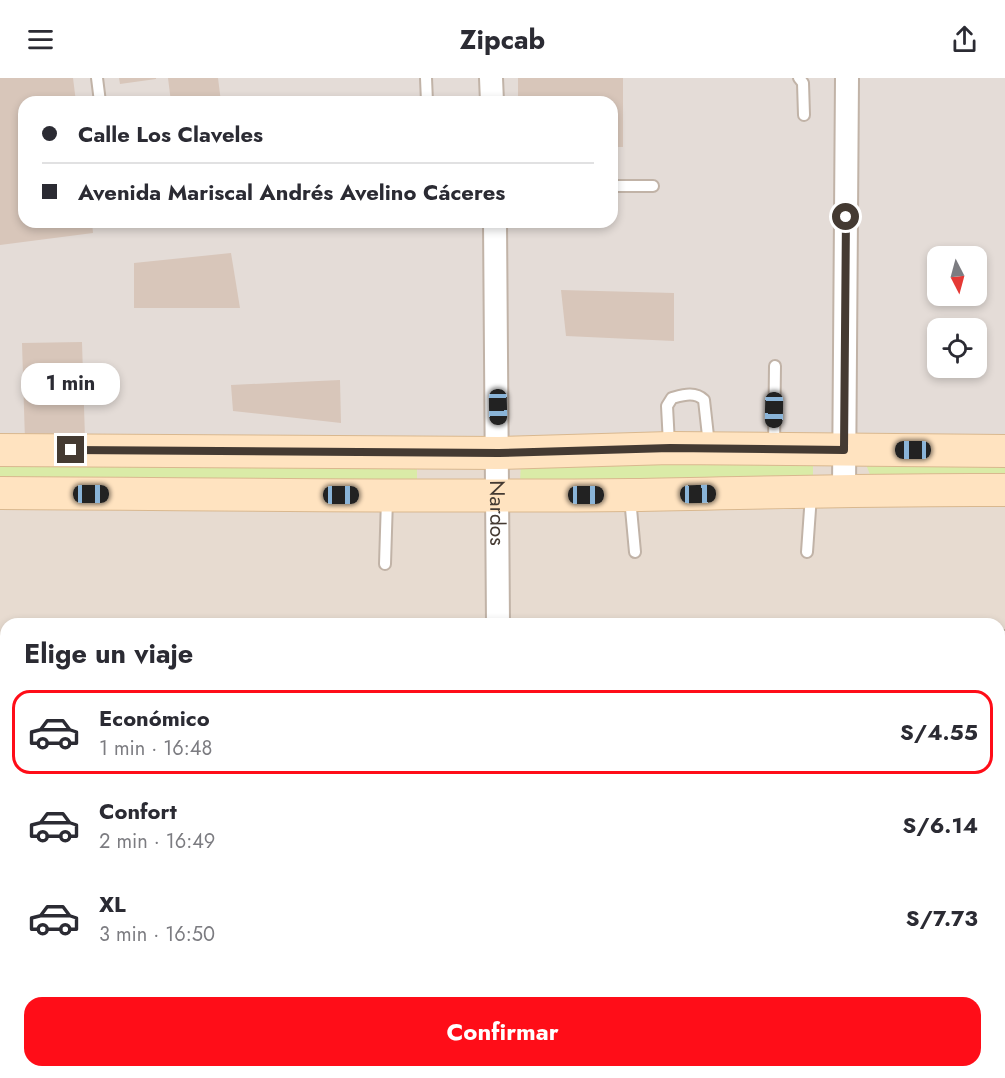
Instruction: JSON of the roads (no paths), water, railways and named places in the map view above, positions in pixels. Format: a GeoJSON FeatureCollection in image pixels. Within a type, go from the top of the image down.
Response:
{"type":"FeatureCollection","features":[{"type":"Feature","properties":{"kind":"street"},"geometry":{"type":"LineString","coordinates":[[491,78],[492,96]]}},
{"type":"Feature","properties":{"kind":"street"},"geometry":{"type":"LineString","coordinates":[[844,489],[847,78]]}},
{"type":"Feature","properties":{"kind":"street","name":"Nardos"},"geometry":{"type":"LineString","coordinates":[[495,228],[499,453],[498,618]]}},
{"type":"Feature","properties":{"kind":"street"},"geometry":{"type":"LineString","coordinates":[[0,450],[499,453],[670,448],[774,448],[1005,451]]}},
{"type":"Feature","properties":{"kind":"street"},"geometry":{"type":"LineString","coordinates":[[0,493],[387,496],[630,495],[811,492],[844,489],[1005,490]]}},
{"type":"Feature","properties":{"kind":"lane"},"geometry":{"type":"LineString","coordinates":[[97,78],[99,96]]}},
{"type":"Feature","properties":{"kind":"lane"},"geometry":{"type":"LineString","coordinates":[[426,78],[427,96]]}},
{"type":"Feature","properties":{"kind":"lane"},"geometry":{"type":"LineString","coordinates":[[799,78],[803,83],[804,115]]}},
{"type":"Feature","properties":{"kind":"lane"},"geometry":{"type":"LineString","coordinates":[[618,186],[653,186]]}},
{"type":"Feature","properties":{"kind":"lane"},"geometry":{"type":"LineString","coordinates":[[774,448],[775,366]]}},
{"type":"Feature","properties":{"kind":"lane"},"geometry":{"type":"LineString","coordinates":[[670,448],[666,406],[672,398],[687,394],[700,396],[704,400],[709,448]]}},
{"type":"Feature","properties":{"kind":"lane"},"geometry":{"type":"LineString","coordinates":[[807,552],[811,492]]}},
{"type":"Feature","properties":{"kind":"lane"},"geometry":{"type":"LineString","coordinates":[[630,495],[635,552]]}},
{"type":"Feature","properties":{"kind":"lane"},"geometry":{"type":"LineString","coordinates":[[385,564],[387,496]]}}]}
